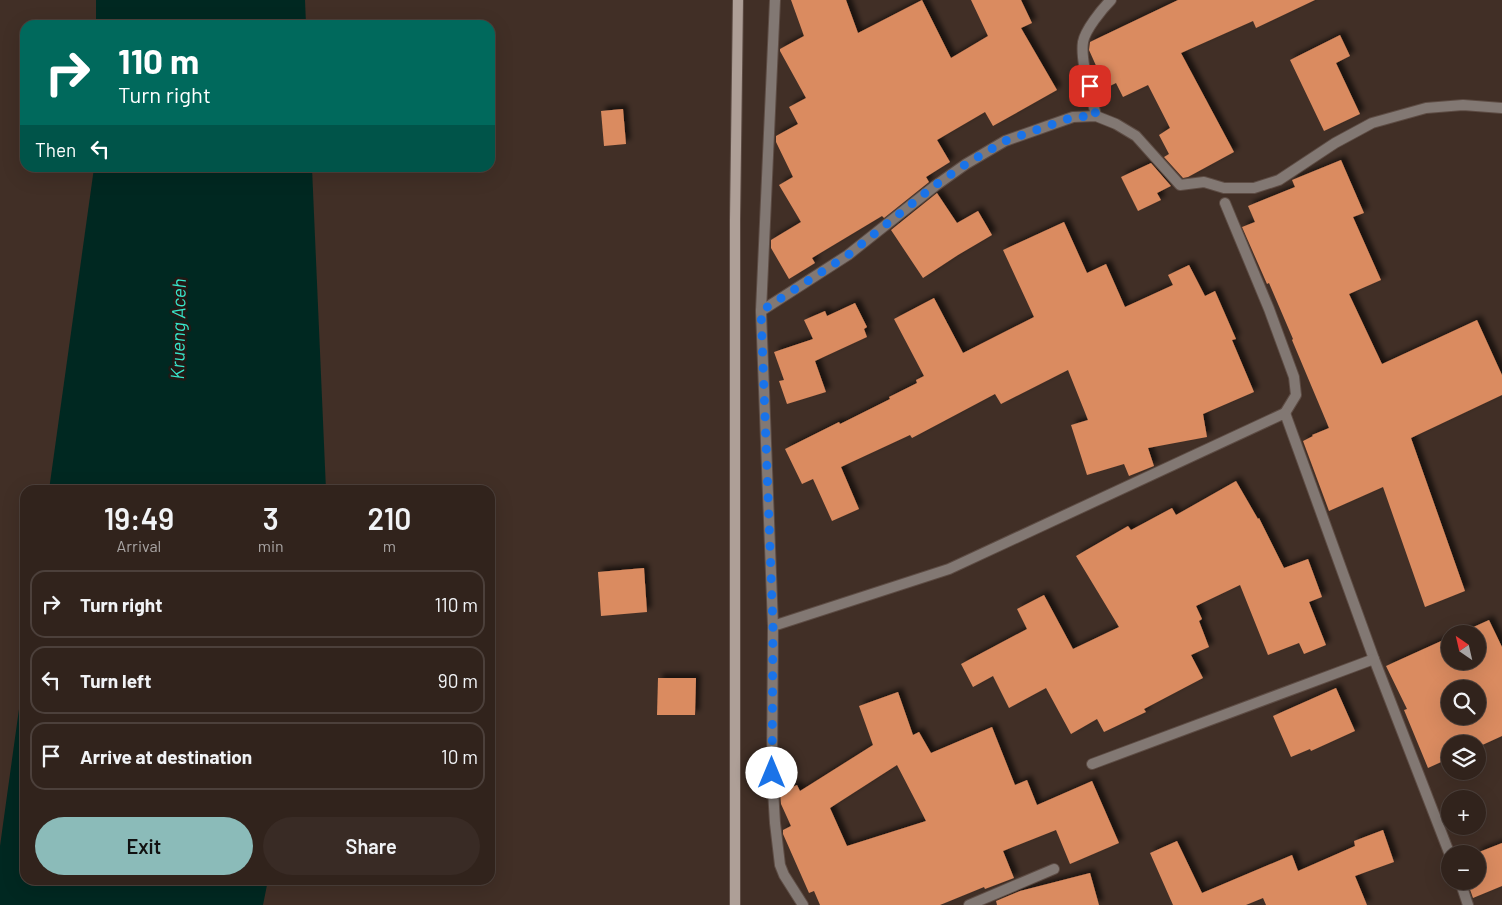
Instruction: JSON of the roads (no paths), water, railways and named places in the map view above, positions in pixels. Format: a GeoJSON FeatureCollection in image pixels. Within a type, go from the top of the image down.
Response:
{"type":"FeatureCollection","features":[{"type":"Feature","properties":{"kind":"street"},"geometry":{"type":"LineString","coordinates":[[735,905],[735,240],[738,0]]}},
{"type":"Feature","properties":{"kind":"street"},"geometry":{"type":"LineString","coordinates":[[775,0],[761,311],[773,626],[772,773],[780,865],[784,875],[803,905]]}},
{"type":"Feature","properties":{"kind":"street"},"geometry":{"type":"LineString","coordinates":[[1096,116],[1083,57],[1083,41],[1091,26],[1111,0]]}},
{"type":"Feature","properties":{"kind":"street"},"geometry":{"type":"LineString","coordinates":[[761,311],[848,255],[934,186],[966,164],[1005,141],[1073,117],[1096,116],[1116,124],[1136,136],[1180,184],[1204,182],[1224,188],[1254,188],[1279,180],[1336,143],[1372,123],[1426,108],[1463,105],[1502,108]]}},
{"type":"Feature","properties":{"kind":"street"},"geometry":{"type":"LineString","coordinates":[[773,626],[950,569],[1285,413],[1296,395],[1294,378],[1269,309],[1225,203]]}},
{"type":"Feature","properties":{"kind":"street"},"geometry":{"type":"LineString","coordinates":[[1285,413],[1374,659],[1446,845]]}},
{"type":"Feature","properties":{"kind":"street"},"geometry":{"type":"LineString","coordinates":[[1092,764],[1374,659]]}},
{"type":"Feature","properties":{"kind":"street"},"geometry":{"type":"LineString","coordinates":[[969,905],[1054,869]]}},
{"type":"Feature","properties":{"kind":"street"},"geometry":{"type":"LineString","coordinates":[[1463,890],[1468,905]]}},
{"type":"Feature","properties":{"kind":"water"},"geometry":{"type":"Polygon","coordinates":[[[96,0],[305,0],[306,20],[96,20],[96,0]]]}},
{"type":"Feature","properties":{"kind":"water","name":"Krueng Aceh"},"geometry":{"type":"Polygon","coordinates":[[[93,172],[312,172],[326,485],[50,485],[93,172]]]}},
{"type":"Feature","properties":{"kind":"water"},"geometry":{"type":"Polygon","coordinates":[[[20,702],[20,885],[267,885],[263,905],[0,905],[0,846],[20,702]]]}}]}
